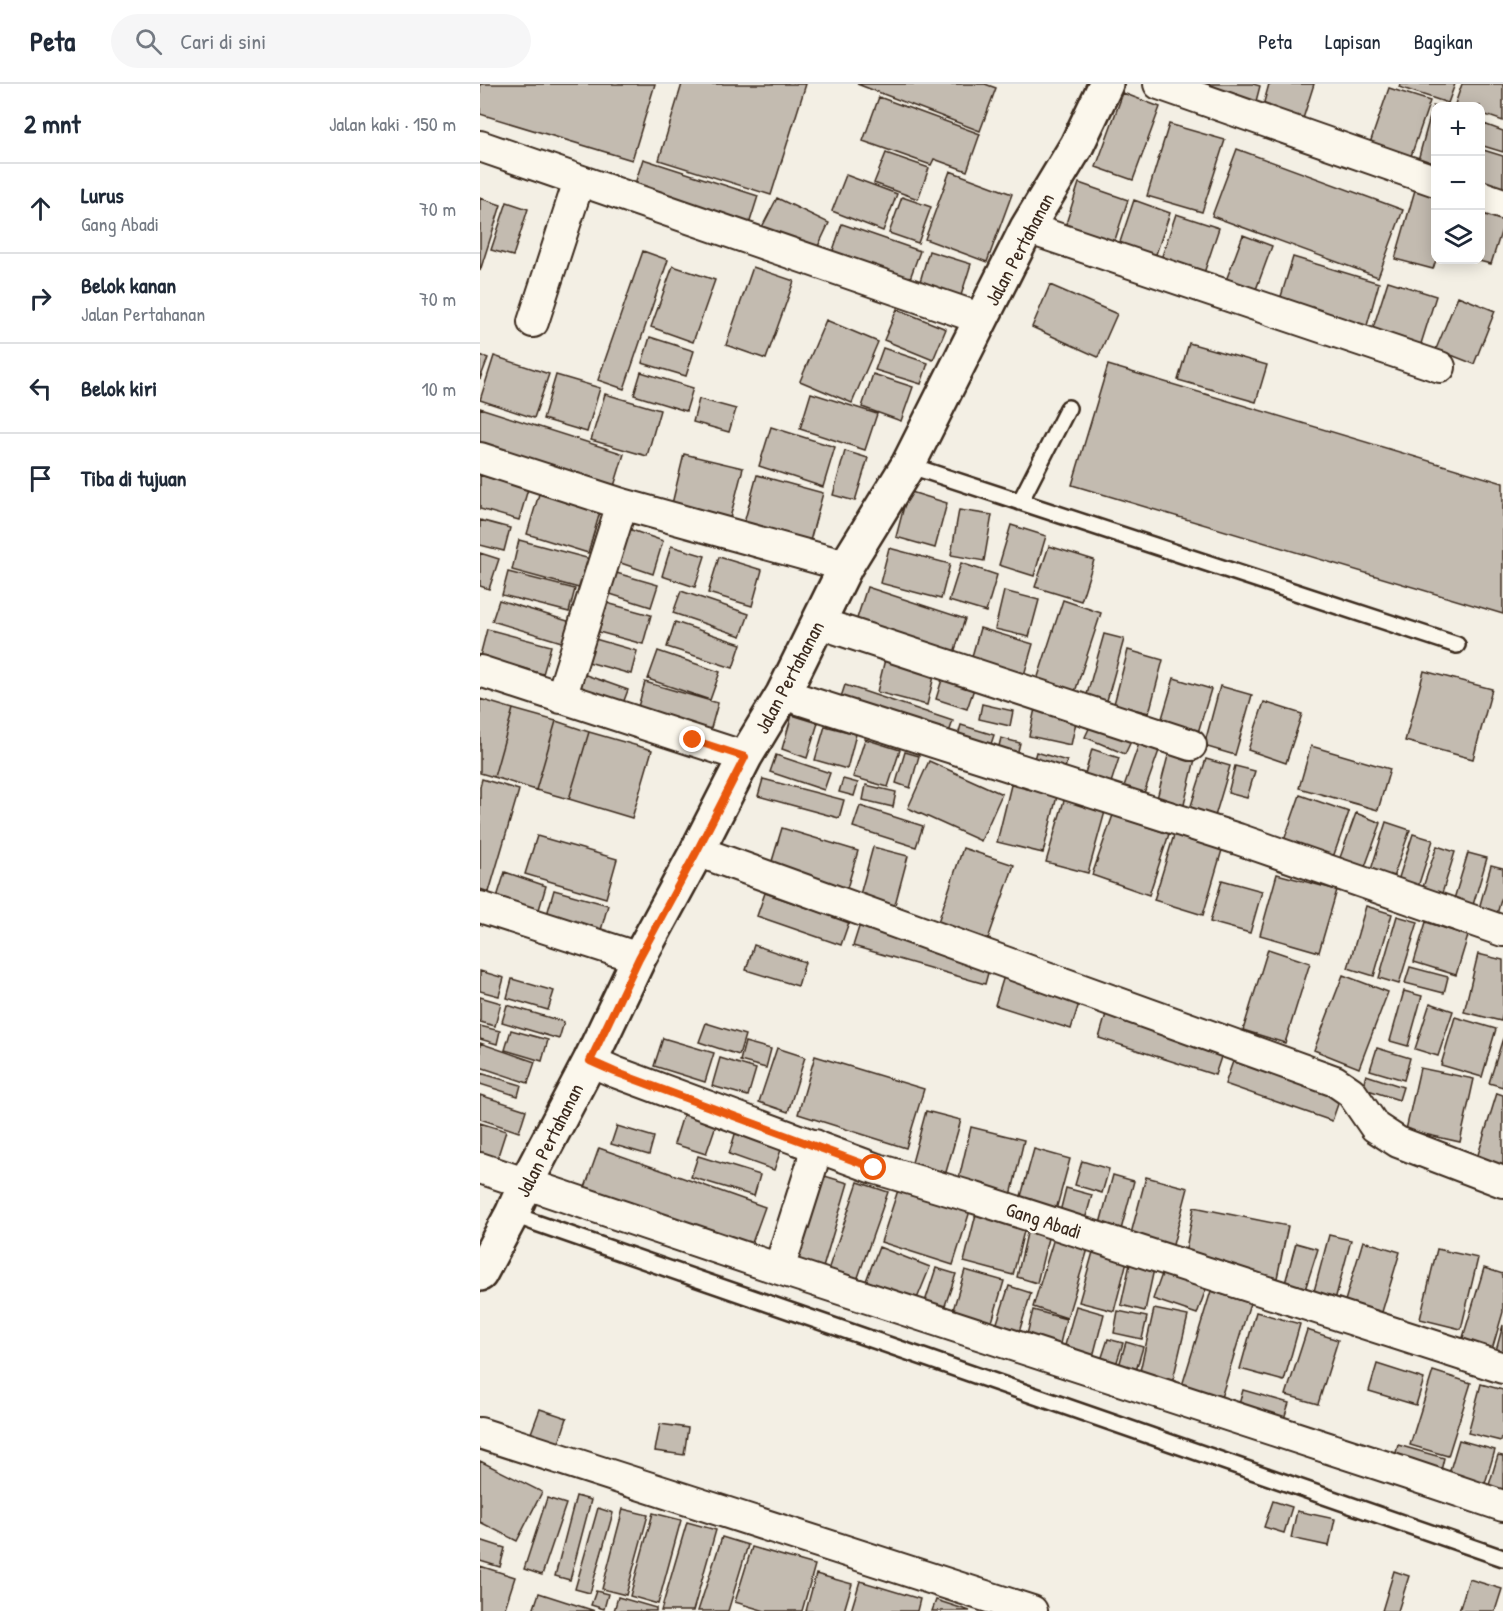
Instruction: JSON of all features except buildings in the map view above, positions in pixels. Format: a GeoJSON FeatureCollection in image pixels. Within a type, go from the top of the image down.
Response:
{"type":"FeatureCollection","features":[{"type":"Feature","properties":{"kind":"main road","name":"Jalan Pertahanan"},"geometry":{"type":"LineString","coordinates":[[480,1274],[590,1061],[639,958],[745,757],[783,694],[846,566],[908,465],[1027,228],[1077,145],[1106,84]]}},
{"type":"Feature","properties":{"kind":"street"},"geometry":{"type":"LineString","coordinates":[[1159,84],[1431,179]]}},
{"type":"Feature","properties":{"kind":"street"},"geometry":{"type":"LineString","coordinates":[[480,146],[981,319]]}},
{"type":"Feature","properties":{"kind":"street"},"geometry":{"type":"LineString","coordinates":[[533,322],[579,181]]}},
{"type":"Feature","properties":{"kind":"street"},"geometry":{"type":"LineString","coordinates":[[1485,198],[1503,204]]}},
{"type":"Feature","properties":{"kind":"street"},"geometry":{"type":"LineString","coordinates":[[1027,228],[1440,367]]}},
{"type":"Feature","properties":{"kind":"street"},"geometry":{"type":"LineString","coordinates":[[480,458],[622,504],[846,566]]}},
{"type":"Feature","properties":{"kind":"street"},"geometry":{"type":"LineString","coordinates":[[561,698],[622,504]]}},
{"type":"Feature","properties":{"kind":"street"},"geometry":{"type":"LineString","coordinates":[[819,623],[1191,745]]}},
{"type":"Feature","properties":{"kind":"street"},"geometry":{"type":"LineString","coordinates":[[480,671],[745,757]]}},
{"type":"Feature","properties":{"kind":"street"},"geometry":{"type":"LineString","coordinates":[[783,694],[1238,839],[1503,931]]}},
{"type":"Feature","properties":{"kind":"street"},"geometry":{"type":"LineString","coordinates":[[697,851],[1335,1081],[1351,1092],[1375,1127],[1398,1142],[1503,1182]]}},
{"type":"Feature","properties":{"kind":"street"},"geometry":{"type":"LineString","coordinates":[[480,908],[639,958]]}},
{"type":"Feature","properties":{"kind":"street","name":"Gang Abadi"},"geometry":{"type":"LineString","coordinates":[[590,1061],[874,1168],[975,1198],[1503,1368]]}},
{"type":"Feature","properties":{"kind":"street"},"geometry":{"type":"LineString","coordinates":[[779,1269],[812,1165],[815,1145]]}},
{"type":"Feature","properties":{"kind":"street"},"geometry":{"type":"LineString","coordinates":[[480,1168],[779,1269],[1503,1506]]}},
{"type":"Feature","properties":{"kind":"street"},"geometry":{"type":"LineString","coordinates":[[480,1433],[1032,1611]]}},
{"type":"Feature","properties":{"kind":"lane"},"geometry":{"type":"LineString","coordinates":[[1020,502],[1068,408]]}},
{"type":"Feature","properties":{"kind":"lane"},"geometry":{"type":"LineString","coordinates":[[908,465],[1456,645]]}},
{"type":"Feature","properties":{"kind":"lane"},"geometry":{"type":"LineString","coordinates":[[512,1214],[1503,1558]]}},
{"type":"Feature","properties":{"kind":"route"},"geometry":{"type":"LineString","coordinates":[[693,740],[745,757],[639,958],[590,1061],[874,1168]]}}]}
